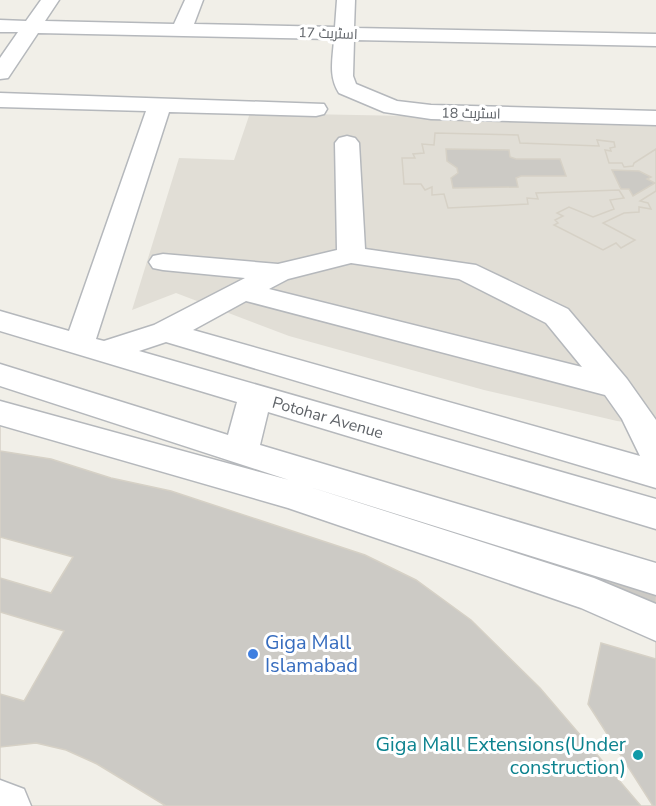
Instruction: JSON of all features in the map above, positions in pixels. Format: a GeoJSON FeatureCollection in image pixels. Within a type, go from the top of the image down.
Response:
{"type":"FeatureCollection","features":[{"type":"Feature","properties":{"kind":"street"},"geometry":{"type":"LineString","coordinates":[[0,73],[50,0]]}},
{"type":"Feature","properties":{"kind":"street"},"geometry":{"type":"LineString","coordinates":[[182,29],[194,0]]}},
{"type":"Feature","properties":{"kind":"street","name":"اسٹریٹ 18"},"geometry":{"type":"LineString","coordinates":[[346,0],[342,76],[347,88],[392,107],[431,112],[656,117]]}},
{"type":"Feature","properties":{"kind":"street","name":"اسٹریٹ 17"},"geometry":{"type":"LineString","coordinates":[[0,26],[656,40]]}},
{"type":"Feature","properties":{"kind":"street"},"geometry":{"type":"LineString","coordinates":[[0,100],[316,109]]}},
{"type":"Feature","properties":{"kind":"street"},"geometry":{"type":"LineString","coordinates":[[160,105],[91,348],[165,332],[278,273],[351,255],[466,271],[557,316],[636,414],[656,453]]}},
{"type":"Feature","properties":{"kind":"street"},"geometry":{"type":"LineString","coordinates":[[347,143],[351,255]]}},
{"type":"Feature","properties":{"kind":"street"},"geometry":{"type":"LineString","coordinates":[[163,262],[278,273]]}},
{"type":"Feature","properties":{"kind":"street"},"geometry":{"type":"LineString","coordinates":[[241,291],[616,387]]}},
{"type":"Feature","properties":{"kind":"street","name":"Potohar Avenue"},"geometry":{"type":"LineString","coordinates":[[0,321],[656,514]]}},
{"type":"Feature","properties":{"kind":"street"},"geometry":{"type":"LineString","coordinates":[[165,332],[656,474]]}},
{"type":"Feature","properties":{"kind":"street"},"geometry":{"type":"LineString","coordinates":[[0,375],[241,452],[656,579]]}},
{"type":"Feature","properties":{"kind":"street"},"geometry":{"type":"LineString","coordinates":[[241,452],[255,396]]}},
{"type":"Feature","properties":{"kind":"street"},"geometry":{"type":"LineString","coordinates":[[0,413],[292,495],[594,595],[656,622]]}},
{"type":"Feature","properties":{"kind":"street"},"geometry":{"type":"LineString","coordinates":[[0,804],[7,806]]}},
{"type":"Feature","properties":{"kind":"shaded area"},"geometry":{"type":"Polygon","coordinates":[[[250,113],[656,121],[656,426],[617,421],[484,390],[289,336],[176,293],[132,310],[179,158],[234,160],[250,113]]]}},
{"type":"Feature","properties":{"kind":"building"},"geometry":{"type":"Polygon","coordinates":[[[435,133],[518,135],[520,143],[599,146],[597,140],[614,142],[615,147],[610,148],[611,151],[605,150],[609,163],[622,163],[624,167],[633,166],[634,163],[656,149],[656,191],[640,201],[648,203],[651,209],[639,207],[639,212],[624,213],[603,223],[635,240],[621,248],[616,243],[603,250],[554,225],[558,223],[555,220],[563,216],[557,213],[569,207],[593,217],[614,209],[610,200],[624,198],[619,190],[536,193],[538,199],[527,198],[528,204],[448,208],[444,194],[432,195],[432,187],[425,190],[421,184],[404,184],[402,158],[415,158],[413,154],[424,153],[422,144],[434,145],[435,133]],[[446,149],[447,161],[457,168],[458,173],[451,178],[453,188],[518,187],[516,178],[521,176],[566,176],[560,159],[516,159],[510,157],[509,150],[446,149]],[[612,170],[621,189],[629,189],[633,196],[655,183],[647,179],[651,177],[639,171],[612,170]]]}},
{"type":"Feature","properties":{"kind":"building"},"geometry":{"type":"Polygon","coordinates":[[[435,133],[518,135],[520,143],[599,146],[597,140],[614,142],[615,147],[610,148],[611,151],[605,150],[609,163],[622,163],[624,167],[633,166],[634,163],[656,149],[656,191],[640,201],[648,203],[651,209],[639,207],[639,212],[624,213],[603,223],[635,240],[621,248],[616,243],[603,250],[554,225],[558,223],[555,220],[563,216],[557,213],[569,207],[593,217],[614,209],[610,200],[624,198],[619,190],[536,193],[538,199],[527,198],[528,204],[448,208],[444,194],[432,195],[432,187],[425,190],[421,184],[404,184],[402,158],[415,158],[413,154],[424,153],[422,144],[434,145],[435,133]]]}},
{"type":"Feature","properties":{"kind":"building","name":"Giga Mall Islamabad"},"geometry":{"type":"Polygon","coordinates":[[[0,403],[656,592],[656,806],[0,806],[0,403]]]}},
{"type":"Feature","properties":{"kind":"building","name":"Giga Mall Islamabad"},"geometry":{"type":"Polygon","coordinates":[[[0,410],[656,617],[656,806],[0,806],[0,410]]]}},
{"type":"Feature","properties":{"kind":"building","name":"Giga Mall Islamabad"},"geometry":{"type":"Polygon","coordinates":[[[0,451],[51,459],[111,478],[171,491],[365,555],[416,580],[471,620],[540,688],[641,806],[166,806],[97,764],[66,750],[36,743],[0,747],[0,451]]]}},
{"type":"Feature","properties":{"kind":"building"},"geometry":{"type":"Polygon","coordinates":[[[0,537],[73,557],[51,593],[0,578],[0,537]]]}},
{"type":"Feature","properties":{"kind":"building"},"geometry":{"type":"Polygon","coordinates":[[[0,612],[64,631],[24,701],[0,694],[0,612]]]}},
{"type":"Feature","properties":{"kind":"building","name":"Giga Mall Extensions(Under construction)"},"geometry":{"type":"Polygon","coordinates":[[[601,643],[656,659],[656,806],[653,806],[588,704],[601,643]]]}},
{"type":"Feature","properties":{"kind":"place","name":"Giga Mall Islamabad"},"geometry":{"type":"Point","coordinates":[253,654]}},
{"type":"Feature","properties":{"kind":"place","name":"Giga Mall Extensions(Under construction)"},"geometry":{"type":"Point","coordinates":[638,755]}}]}
